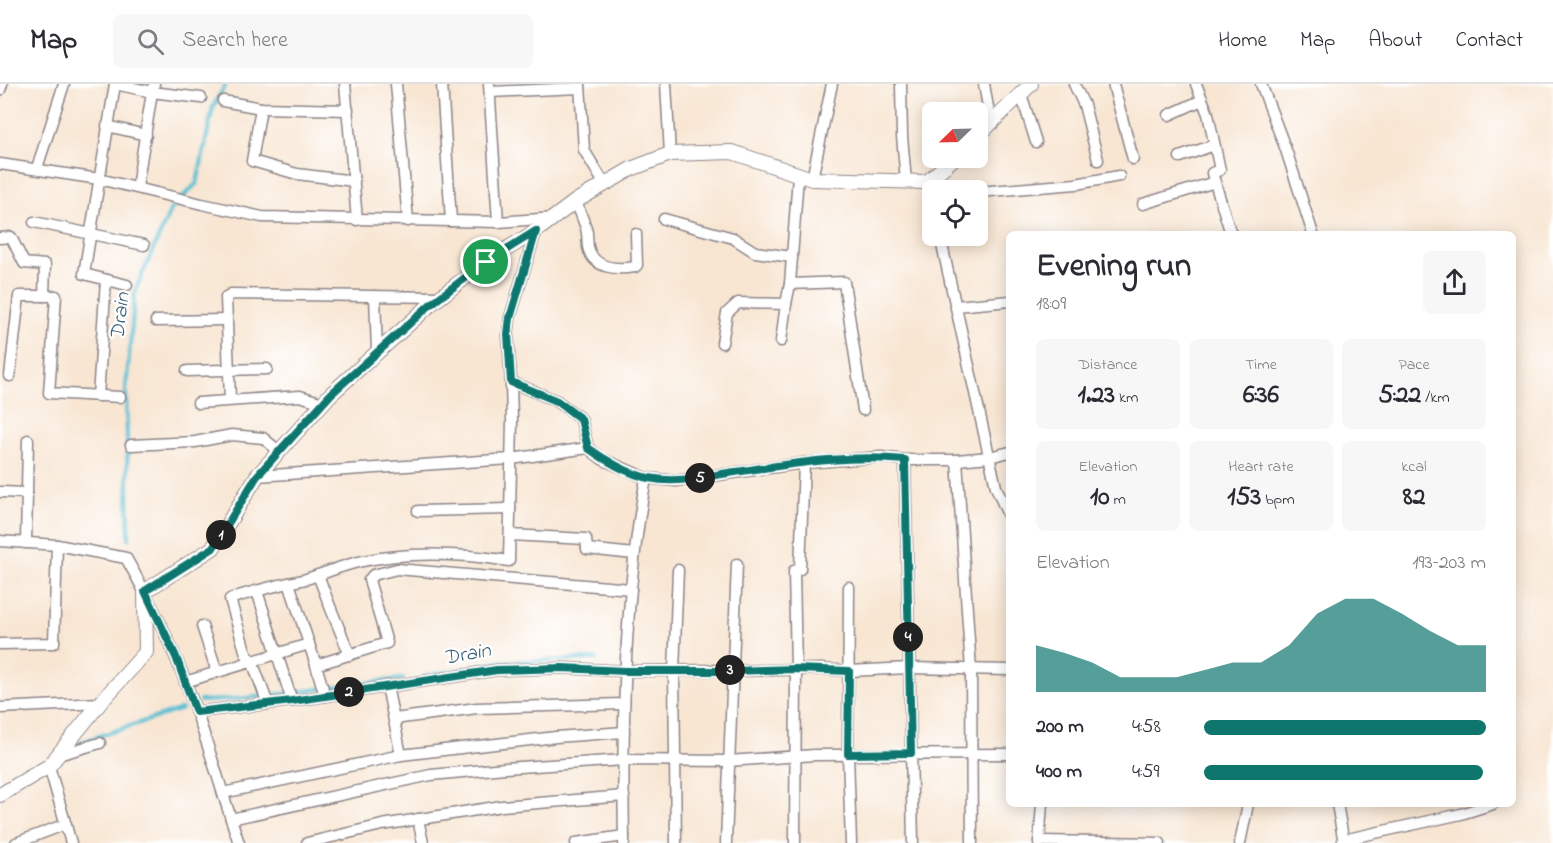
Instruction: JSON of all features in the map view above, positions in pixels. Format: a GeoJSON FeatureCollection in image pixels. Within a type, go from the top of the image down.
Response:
{"type":"FeatureCollection","features":[{"type":"Feature","properties":{"kind":"street"},"geometry":{"type":"LineString","coordinates":[[0,90],[2,84]]}},
{"type":"Feature","properties":{"kind":"street"},"geometry":{"type":"LineString","coordinates":[[37,168],[64,84]]}},
{"type":"Feature","properties":{"kind":"street"},"geometry":{"type":"LineString","coordinates":[[127,285],[84,274],[115,84],[153,88],[201,99]]}},
{"type":"Feature","properties":{"kind":"street"},"geometry":{"type":"LineString","coordinates":[[345,84],[357,220]]}},
{"type":"Feature","properties":{"kind":"street"},"geometry":{"type":"LineString","coordinates":[[396,84],[408,221]]}},
{"type":"Feature","properties":{"kind":"street"},"geometry":{"type":"LineString","coordinates":[[442,84],[452,221]]}},
{"type":"Feature","properties":{"kind":"street"},"geometry":{"type":"LineString","coordinates":[[666,84],[670,154]]}},
{"type":"Feature","properties":{"kind":"street"},"geometry":{"type":"LineString","coordinates":[[812,179],[832,84]]}},
{"type":"Feature","properties":{"kind":"street"},"geometry":{"type":"LineString","coordinates":[[901,84],[906,181]]}},
{"type":"Feature","properties":{"kind":"street"},"geometry":{"type":"LineString","coordinates":[[984,84],[991,124]]}},
{"type":"Feature","properties":{"kind":"street"},"geometry":{"type":"LineString","coordinates":[[988,127],[1031,84]]}},
{"type":"Feature","properties":{"kind":"street"},"geometry":{"type":"LineString","coordinates":[[1074,84],[1084,105],[1098,160]]}},
{"type":"Feature","properties":{"kind":"street"},"geometry":{"type":"LineString","coordinates":[[1113,84],[1133,159]]}},
{"type":"Feature","properties":{"kind":"street"},"geometry":{"type":"LineString","coordinates":[[1196,84],[1208,114],[1220,170],[1212,173],[1230,231]]}},
{"type":"Feature","properties":{"kind":"street"},"geometry":{"type":"LineString","coordinates":[[1261,84],[1286,150],[1312,231]]}},
{"type":"Feature","properties":{"kind":"street"},"geometry":{"type":"LineString","coordinates":[[498,222],[489,88],[580,86],[584,150],[605,185]]}},
{"type":"Feature","properties":{"kind":"street"},"geometry":{"type":"LineString","coordinates":[[137,187],[153,88]]}},
{"type":"Feature","properties":{"kind":"street"},"geometry":{"type":"LineString","coordinates":[[1021,94],[1035,142]]}},
{"type":"Feature","properties":{"kind":"street"},"geometry":{"type":"LineString","coordinates":[[1169,115],[1203,100]]}},
{"type":"Feature","properties":{"kind":"street"},"geometry":{"type":"LineString","coordinates":[[223,101],[261,108],[348,110]]}},
{"type":"Feature","properties":{"kind":"street"},"geometry":{"type":"LineString","coordinates":[[261,108],[252,161],[297,174],[354,181]]}},
{"type":"Feature","properties":{"kind":"street"},"geometry":{"type":"LineString","coordinates":[[107,126],[146,135]]}},
{"type":"Feature","properties":{"kind":"street"},"geometry":{"type":"LineString","coordinates":[[1180,157],[1215,145]]}},
{"type":"Feature","properties":{"kind":"street"},"geometry":{"type":"LineString","coordinates":[[145,591],[213,548],[257,476],[323,404],[377,352],[440,297],[486,262],[536,231],[576,201],[631,169],[670,154],[732,152],[812,179],[922,182]]}},
{"type":"Feature","properties":{"kind":"street"},"geometry":{"type":"LineString","coordinates":[[0,164],[99,179],[262,217],[498,222],[554,218]]}},
{"type":"Feature","properties":{"kind":"street"},"geometry":{"type":"LineString","coordinates":[[929,180],[943,168]]}},
{"type":"Feature","properties":{"kind":"street"},"geometry":{"type":"LineString","coordinates":[[781,341],[790,284],[798,176]]}},
{"type":"Feature","properties":{"kind":"street"},"geometry":{"type":"LineString","coordinates":[[988,191],[1076,184],[1119,176]]}},
{"type":"Feature","properties":{"kind":"street"},"geometry":{"type":"LineString","coordinates":[[1143,204],[1215,182]]}},
{"type":"Feature","properties":{"kind":"street"},"geometry":{"type":"LineString","coordinates":[[576,201],[586,230],[588,249],[604,267],[635,267],[637,265],[636,234]]}},
{"type":"Feature","properties":{"kind":"street"},"geometry":{"type":"LineString","coordinates":[[664,219],[733,238],[755,252],[792,257]]}},
{"type":"Feature","properties":{"kind":"street"},"geometry":{"type":"LineString","coordinates":[[34,222],[144,245]]}},
{"type":"Feature","properties":{"kind":"street"},"geometry":{"type":"LineString","coordinates":[[268,704],[252,661],[246,654],[230,598],[318,575],[357,562],[422,553],[466,554],[509,561],[511,382],[508,334],[510,318],[536,231]]}},
{"type":"Feature","properties":{"kind":"street"},"geometry":{"type":"LineString","coordinates":[[0,238],[11,237],[24,263],[45,265],[44,296]]}},
{"type":"Feature","properties":{"kind":"street"},"geometry":{"type":"LineString","coordinates":[[942,246],[996,487],[1006,511]]}},
{"type":"Feature","properties":{"kind":"street"},"geometry":{"type":"LineString","coordinates":[[98,396],[106,280]]}},
{"type":"Feature","properties":{"kind":"street"},"geometry":{"type":"LineString","coordinates":[[790,284],[844,282],[863,410]]}},
{"type":"Feature","properties":{"kind":"street"},"geometry":{"type":"LineString","coordinates":[[230,400],[226,297],[231,294],[440,297]]}},
{"type":"Feature","properties":{"kind":"street"},"geometry":{"type":"LineString","coordinates":[[10,376],[19,296],[56,296],[49,393],[120,398]]}},
{"type":"Feature","properties":{"kind":"street"},"geometry":{"type":"LineString","coordinates":[[375,296],[377,352]]}},
{"type":"Feature","properties":{"kind":"street"},"geometry":{"type":"LineString","coordinates":[[956,306],[1006,301]]}},
{"type":"Feature","properties":{"kind":"street"},"geometry":{"type":"LineString","coordinates":[[722,343],[727,313],[738,303],[786,304]]}},
{"type":"Feature","properties":{"kind":"street"},"geometry":{"type":"LineString","coordinates":[[156,321],[226,320]]}},
{"type":"Feature","properties":{"kind":"street"},"geometry":{"type":"LineString","coordinates":[[187,371],[267,369]]}},
{"type":"Feature","properties":{"kind":"street"},"geometry":{"type":"LineString","coordinates":[[511,382],[557,401],[581,419],[588,448],[602,459],[646,478],[676,482],[804,463],[881,458],[957,460],[1006,453]]}},
{"type":"Feature","properties":{"kind":"street"},"geometry":{"type":"LineString","coordinates":[[198,402],[300,396],[323,404]]}},
{"type":"Feature","properties":{"kind":"street"},"geometry":{"type":"LineString","coordinates":[[131,445],[195,442],[232,435],[263,438],[280,452]]}},
{"type":"Feature","properties":{"kind":"street"},"geometry":{"type":"LineString","coordinates":[[26,543],[28,440]]}},
{"type":"Feature","properties":{"kind":"street"},"geometry":{"type":"LineString","coordinates":[[257,476],[511,459],[588,448]]}},
{"type":"Feature","properties":{"kind":"street"},"geometry":{"type":"LineString","coordinates":[[905,460],[913,843]]}},
{"type":"Feature","properties":{"kind":"street"},"geometry":{"type":"LineString","coordinates":[[957,460],[971,670],[972,843]]}},
{"type":"Feature","properties":{"kind":"street"},"geometry":{"type":"LineString","coordinates":[[795,843],[794,571],[800,569],[804,463]]}},
{"type":"Feature","properties":{"kind":"street"},"geometry":{"type":"LineString","coordinates":[[576,843],[624,840],[625,671],[634,554],[646,478]]}},
{"type":"Feature","properties":{"kind":"street"},"geometry":{"type":"LineString","coordinates":[[0,492],[27,493]]}},
{"type":"Feature","properties":{"kind":"street"},"geometry":{"type":"LineString","coordinates":[[418,511],[510,509]]}},
{"type":"Feature","properties":{"kind":"street"},"geometry":{"type":"LineString","coordinates":[[510,535],[586,539],[587,549],[634,554]]}},
{"type":"Feature","properties":{"kind":"street"},"geometry":{"type":"LineString","coordinates":[[0,541],[57,545],[126,558],[145,591],[176,657],[239,843]]}},
{"type":"Feature","properties":{"kind":"street"},"geometry":{"type":"LineString","coordinates":[[0,644],[54,643],[57,545]]}},
{"type":"Feature","properties":{"kind":"street"},"geometry":{"type":"LineString","coordinates":[[726,843],[737,564]]}},
{"type":"Feature","properties":{"kind":"street"},"geometry":{"type":"LineString","coordinates":[[316,665],[387,643],[369,580],[373,575],[397,569],[631,589]]}},
{"type":"Feature","properties":{"kind":"street"},"geometry":{"type":"LineString","coordinates":[[676,843],[674,670],[678,570]]}},
{"type":"Feature","properties":{"kind":"street"},"geometry":{"type":"LineString","coordinates":[[318,575],[350,655]]}},
{"type":"Feature","properties":{"kind":"street"},"geometry":{"type":"LineString","coordinates":[[289,583],[324,691]]}},
{"type":"Feature","properties":{"kind":"street"},"geometry":{"type":"LineString","coordinates":[[849,587],[848,754],[851,843]]}},
{"type":"Feature","properties":{"kind":"street"},"geometry":{"type":"LineString","coordinates":[[53,760],[146,652],[145,591]]}},
{"type":"Feature","properties":{"kind":"street"},"geometry":{"type":"LineString","coordinates":[[257,591],[292,700]]}},
{"type":"Feature","properties":{"kind":"street"},"geometry":{"type":"LineString","coordinates":[[202,626],[217,672]]}},
{"type":"Feature","properties":{"kind":"street"},"geometry":{"type":"LineString","coordinates":[[185,682],[309,644]]}},
{"type":"Feature","properties":{"kind":"street"},"geometry":{"type":"LineString","coordinates":[[196,712],[268,704],[324,691],[387,686],[497,670],[562,668],[625,671],[796,669],[849,671],[909,668],[1006,670]]}},
{"type":"Feature","properties":{"kind":"street"},"geometry":{"type":"LineString","coordinates":[[387,686],[401,755]]}},
{"type":"Feature","properties":{"kind":"street"},"geometry":{"type":"LineString","coordinates":[[0,708],[100,703]]}},
{"type":"Feature","properties":{"kind":"street"},"geometry":{"type":"LineString","coordinates":[[394,719],[477,708],[624,704]]}},
{"type":"Feature","properties":{"kind":"street"},"geometry":{"type":"LineString","coordinates":[[223,793],[401,755],[556,737],[624,732]]}},
{"type":"Feature","properties":{"kind":"street"},"geometry":{"type":"LineString","coordinates":[[0,795],[53,760],[100,743]]}},
{"type":"Feature","properties":{"kind":"street"},"geometry":{"type":"LineString","coordinates":[[231,819],[431,775],[505,768],[624,760],[728,761],[848,754],[1006,754]]}},
{"type":"Feature","properties":{"kind":"street"},"geometry":{"type":"LineString","coordinates":[[53,760],[71,843]]}},
{"type":"Feature","properties":{"kind":"street"},"geometry":{"type":"LineString","coordinates":[[307,843],[329,840],[382,825],[502,806],[624,796]]}},
{"type":"Feature","properties":{"kind":"street"},"geometry":{"type":"LineString","coordinates":[[1042,807],[1039,842],[1160,843]]}},
{"type":"Feature","properties":{"kind":"street"},"geometry":{"type":"LineString","coordinates":[[1240,843],[1247,807]]}},
{"type":"Feature","properties":{"kind":"street"},"geometry":{"type":"LineString","coordinates":[[1338,807],[1344,842],[1483,807]]}},
{"type":"Feature","properties":{"kind":"street"},"geometry":{"type":"LineString","coordinates":[[418,819],[423,843]]}},
{"type":"Feature","properties":{"kind":"street"},"geometry":{"type":"LineString","coordinates":[[16,843],[66,824]]}},
{"type":"Feature","properties":{"kind":"waterway","name":"Drain"},"geometry":{"type":"LineString","coordinates":[[129,539],[126,389],[135,291],[171,209],[197,183],[213,107],[226,84]]}},
{"type":"Feature","properties":{"kind":"waterway","name":"Drain"},"geometry":{"type":"LineString","coordinates":[[425,676],[500,662],[597,659]]}},
{"type":"Feature","properties":{"kind":"waterway","name":"Drain"},"geometry":{"type":"LineString","coordinates":[[200,701],[251,698],[403,679]]}},
{"type":"Feature","properties":{"kind":"waterway","name":"Drain"},"geometry":{"type":"LineString","coordinates":[[78,743],[182,709]]}},
{"type":"Feature","properties":{"kind":"route"},"geometry":{"type":"LineString","coordinates":[[536,231],[510,318],[508,334],[511,382],[557,401],[581,419],[588,448],[602,459],[646,478],[676,482],[804,463],[881,458],[905,460],[911,753],[848,754],[849,671],[820,669],[497,670],[292,701],[196,712],[176,657],[145,591],[213,548],[257,476],[331,394],[431,304],[486,262],[536,231]]}}]}
